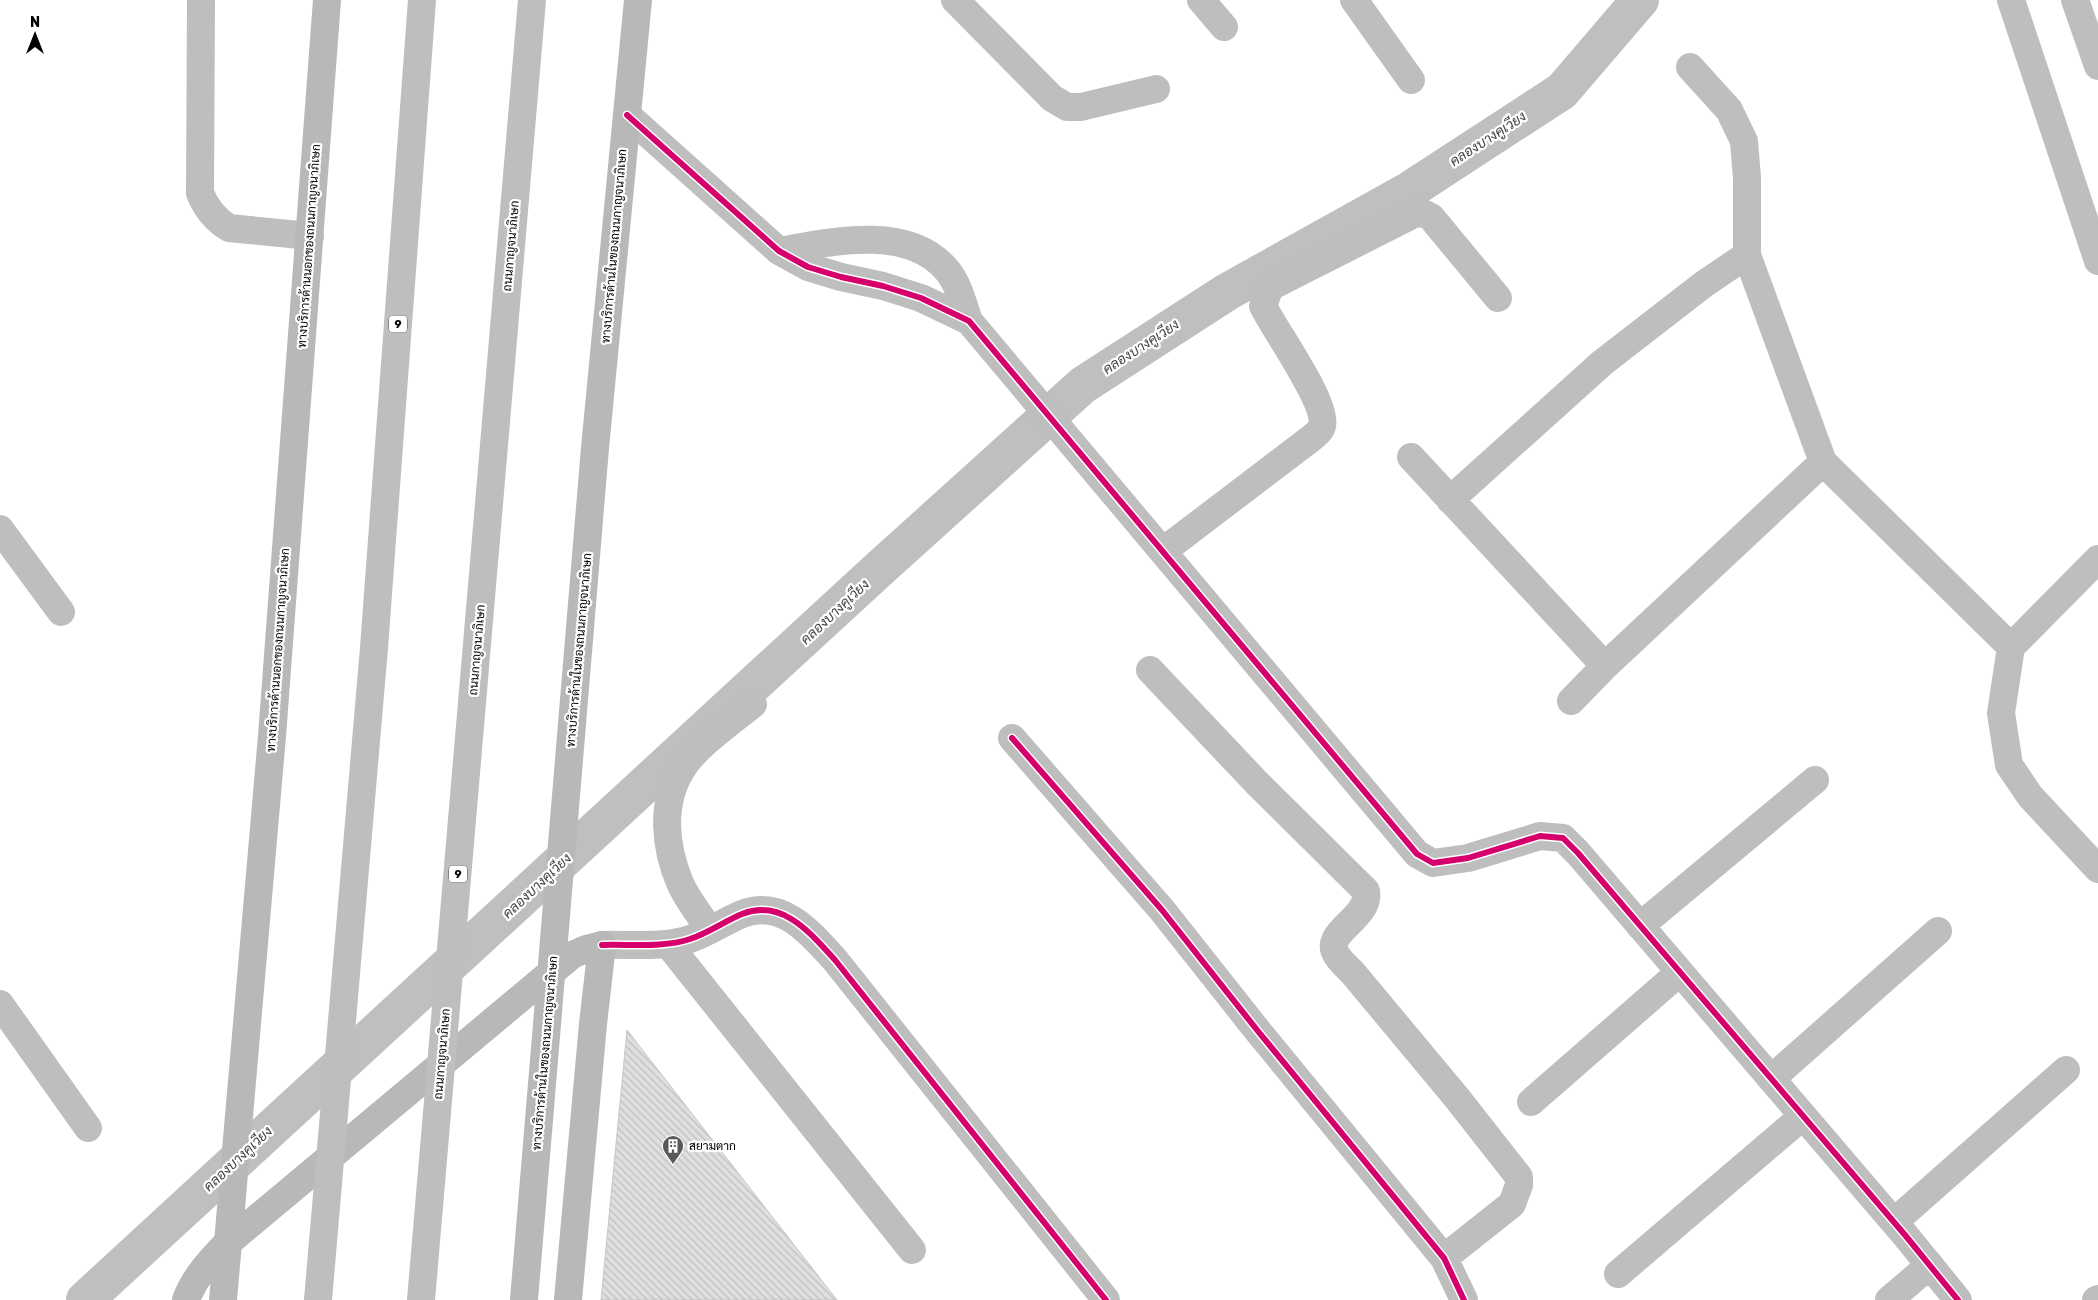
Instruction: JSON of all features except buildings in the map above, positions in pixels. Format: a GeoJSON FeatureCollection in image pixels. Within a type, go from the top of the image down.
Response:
{"type":"FeatureCollection","features":[{"type":"Feature","properties":{"kind":"main road"},"geometry":{"type":"LineString","coordinates":[[201,0],[200,192],[206,206],[217,221],[229,228],[310,236]]}},
{"type":"Feature","properties":{"kind":"main road","name":"ทางบริการด้านนอกของถนนกาญจนาภิเษก"},"geometry":{"type":"LineString","coordinates":[[223,1300],[272,736],[327,0]]}},
{"type":"Feature","properties":{"kind":"main road","name":"9"},"geometry":{"type":"LineString","coordinates":[[318,1300],[374,648],[422,0]]}},
{"type":"Feature","properties":{"kind":"main road","name":"ถนนกาญจนาภิเษก"},"geometry":{"type":"LineString","coordinates":[[421,1300],[532,0]]}},
{"type":"Feature","properties":{"kind":"main road","name":"ทางบริการด้านในของถนนกาญจนาภิเษก"},"geometry":{"type":"LineString","coordinates":[[524,1300],[596,448],[638,0]]}},
{"type":"Feature","properties":{"kind":"main road"},"geometry":{"type":"LineString","coordinates":[[955,0],[1052,98],[1067,106],[1081,106],[1156,89]]}},
{"type":"Feature","properties":{"kind":"main road"},"geometry":{"type":"LineString","coordinates":[[1201,0],[1224,27]]}},
{"type":"Feature","properties":{"kind":"main road"},"geometry":{"type":"LineString","coordinates":[[1354,0],[1412,80]]}},
{"type":"Feature","properties":{"kind":"main road"},"geometry":{"type":"LineString","coordinates":[[2011,0],[2098,261]]}},
{"type":"Feature","properties":{"kind":"main road"},"geometry":{"type":"LineString","coordinates":[[2075,0],[2098,66]]}},
{"type":"Feature","properties":{"kind":"main road"},"geometry":{"type":"LineString","coordinates":[[1690,67],[1729,110],[1744,141],[1747,178],[1747,255],[1824,462],[2011,647]]}},
{"type":"Feature","properties":{"kind":"main road"},"geometry":{"type":"LineString","coordinates":[[627,116],[779,251],[808,267],[841,277],[883,286],[921,298],[969,321]]}},
{"type":"Feature","properties":{"kind":"main road"},"geometry":{"type":"LineString","coordinates":[[1163,551],[1310,440],[1318,433],[1322,426],[1322,413],[1317,399],[1263,306],[1270,287],[1414,214],[1423,213],[1431,217],[1498,298]]}},
{"type":"Feature","properties":{"kind":"main road"},"geometry":{"type":"LineString","coordinates":[[779,251],[842,241],[871,239],[906,244],[929,254],[947,269],[956,286],[969,321],[1417,854],[1434,863],[1468,858],[1540,836],[1563,838],[1578,853],[1771,1078],[1958,1300]]}},
{"type":"Feature","properties":{"kind":"main road"},"geometry":{"type":"LineString","coordinates":[[1450,500],[1602,363],[1704,284],[1747,255]]}},
{"type":"Feature","properties":{"kind":"main road"},"geometry":{"type":"LineString","coordinates":[[1411,457],[1605,666]]}},
{"type":"Feature","properties":{"kind":"main road"},"geometry":{"type":"LineString","coordinates":[[1571,701],[1605,666],[1824,462]]}},
{"type":"Feature","properties":{"kind":"main road"},"geometry":{"type":"LineString","coordinates":[[0,529],[61,612]]}},
{"type":"Feature","properties":{"kind":"main road"},"geometry":{"type":"LineString","coordinates":[[2098,558],[2011,647],[2001,713],[2009,765],[2030,796],[2098,869]]}},
{"type":"Feature","properties":{"kind":"main road"},"geometry":{"type":"LineString","coordinates":[[1150,670],[1256,782],[1366,890],[1365,906],[1336,937],[1333,946],[1337,956],[1457,1098],[1519,1177],[1519,1185],[1512,1204],[1444,1258]]}},
{"type":"Feature","properties":{"kind":"main road"},"geometry":{"type":"LineString","coordinates":[[709,929],[681,885],[673,861],[666,824],[669,795],[682,768],[707,742],[752,704]]}},
{"type":"Feature","properties":{"kind":"main road"},"geometry":{"type":"LineString","coordinates":[[1012,738],[1162,910],[1257,1030],[1444,1258],[1464,1300]]}},
{"type":"Feature","properties":{"kind":"main road"},"geometry":{"type":"LineString","coordinates":[[1640,926],[1815,780]]}},
{"type":"Feature","properties":{"kind":"main road"},"geometry":{"type":"LineString","coordinates":[[186,1300],[206,1265],[225,1245],[572,955],[602,944],[668,944],[691,939],[744,913],[763,910],[778,913],[797,921],[835,960],[1106,1300]]}},
{"type":"Feature","properties":{"kind":"main road"},"geometry":{"type":"LineString","coordinates":[[1771,1078],[1938,932]]}},
{"type":"Feature","properties":{"kind":"main road"},"geometry":{"type":"LineString","coordinates":[[568,1300],[602,944]]}},
{"type":"Feature","properties":{"kind":"main road"},"geometry":{"type":"LineString","coordinates":[[668,944],[912,1250]]}},
{"type":"Feature","properties":{"kind":"main road"},"geometry":{"type":"LineString","coordinates":[[1531,1102],[1680,972]]}},
{"type":"Feature","properties":{"kind":"main road"},"geometry":{"type":"LineString","coordinates":[[0,1004],[88,1128]]}},
{"type":"Feature","properties":{"kind":"main road"},"geometry":{"type":"LineString","coordinates":[[1894,1222],[2066,1070]]}},
{"type":"Feature","properties":{"kind":"main road"},"geometry":{"type":"LineString","coordinates":[[1618,1274],[1803,1116]]}},
{"type":"Feature","properties":{"kind":"main road"},"geometry":{"type":"LineString","coordinates":[[1889,1300],[1930,1265]]}},
{"type":"Feature","properties":{"kind":"waterway","name":"คลองบางคูเวียง"},"geometry":{"type":"LineString","coordinates":[[85,1300],[878,570],[1083,385],[1227,292],[1410,190],[1562,91],[1640,0]]}},
{"type":"Feature","properties":{"kind":"cycle path"},"geometry":{"type":"LineString","coordinates":[[627,115],[779,251],[808,267],[841,277],[883,286],[921,298],[969,321],[1417,854],[1433,863],[1468,858],[1540,836],[1563,838],[1578,853],[1905,1235],[1958,1300]]}},
{"type":"Feature","properties":{"kind":"cycle path"},"geometry":{"type":"LineString","coordinates":[[1012,738],[1162,910],[1257,1030],[1444,1258],[1464,1300]]}},
{"type":"Feature","properties":{"kind":"cycle path"},"geometry":{"type":"LineString","coordinates":[[602,945],[658,945],[680,942],[703,934],[742,914],[757,910],[770,911],[795,921],[835,960],[1106,1300]]}},
{"type":"Feature","properties":{"kind":"place","name":"สยามตาก"},"geometry":{"type":"Point","coordinates":[673,1165]}}]}
